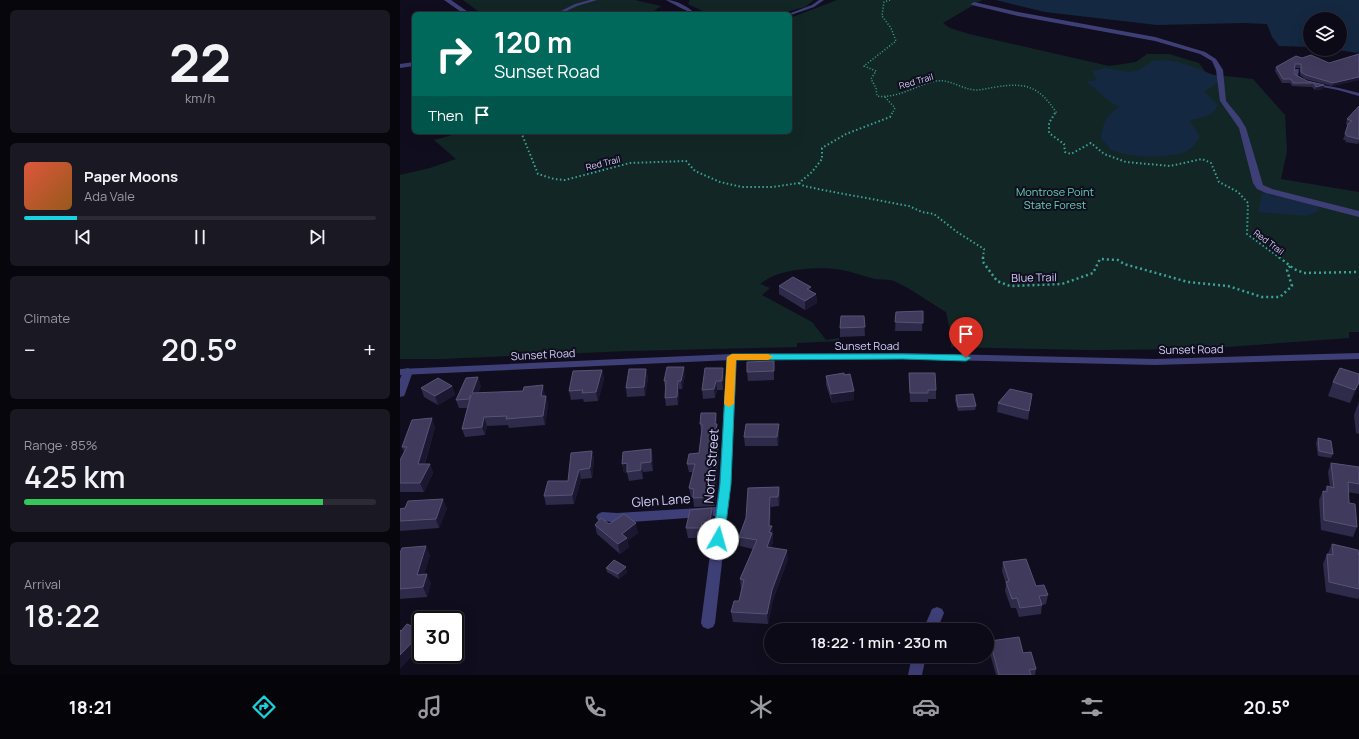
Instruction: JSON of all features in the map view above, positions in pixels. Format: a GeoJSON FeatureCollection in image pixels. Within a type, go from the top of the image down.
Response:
{"type":"FeatureCollection","features":[{"type":"Feature","properties":{"kind":"street"},"geometry":{"type":"LineString","coordinates":[[448,0],[466,12]]}},
{"type":"Feature","properties":{"kind":"street"},"geometry":{"type":"LineString","coordinates":[[974,4],[1024,15],[1164,41],[1194,49],[1206,54],[1214,60],[1222,76],[1222,100],[1226,107],[1240,122],[1257,183],[1260,188],[1359,214]]}},
{"type":"Feature","properties":{"kind":"street"},"geometry":{"type":"LineString","coordinates":[[400,66],[412,64]]}},
{"type":"Feature","properties":{"kind":"street","name":"Sunset Road"},"geometry":{"type":"LineString","coordinates":[[404,372],[732,357],[903,356],[1154,362],[1359,356]]}},
{"type":"Feature","properties":{"kind":"street","name":"North Street"},"geometry":{"type":"LineString","coordinates":[[708,623],[725,484],[732,357]]}},
{"type":"Feature","properties":{"kind":"street"},"geometry":{"type":"LineString","coordinates":[[400,394],[404,372]]}},
{"type":"Feature","properties":{"kind":"street","name":"Glen Lane"},"geometry":{"type":"LineString","coordinates":[[602,517],[617,518],[722,511]]}},
{"type":"Feature","properties":{"kind":"street"},"geometry":{"type":"LineString","coordinates":[[933,623],[937,613]]}},
{"type":"Feature","properties":{"kind":"street"},"geometry":{"type":"LineString","coordinates":[[915,675],[918,663]]}},
{"type":"Feature","properties":{"kind":"lane"},"geometry":{"type":"LineString","coordinates":[[562,12],[595,0]]}},
{"type":"Feature","properties":{"kind":"lane"},"geometry":{"type":"LineString","coordinates":[[668,0],[691,12]]}},
{"type":"Feature","properties":{"kind":"lane"},"geometry":{"type":"LineString","coordinates":[[792,13],[813,6],[822,0]]}},
{"type":"Feature","properties":{"kind":"lane"},"geometry":{"type":"LineString","coordinates":[[1297,70],[1296,76],[1305,82],[1359,94]]}},
{"type":"Feature","properties":{"kind":"path"},"geometry":{"type":"LineString","coordinates":[[884,97],[877,96],[876,88],[871,79],[876,70],[864,66],[896,41],[891,26],[883,20],[881,16],[884,2],[890,0]]}},
{"type":"Feature","properties":{"kind":"path","name":"Red Trail"},"geometry":{"type":"LineString","coordinates":[[522,134],[538,174],[554,179],[565,180],[630,164],[686,161],[695,171],[705,176],[742,187],[773,187],[799,183],[812,172],[822,159],[822,148],[846,134],[890,117],[895,108],[884,97],[933,82],[952,81],[976,90],[1012,84],[1028,85],[1036,89],[1050,102],[1056,112],[1049,123],[1049,133],[1064,144],[1066,152],[1071,154],[1091,143],[1104,154],[1126,162],[1170,166],[1202,159],[1211,163],[1219,182],[1238,192],[1248,203],[1247,234],[1290,266],[1304,273],[1359,272]]}},
{"type":"Feature","properties":{"kind":"path","name":"Blue Trail"},"geometry":{"type":"LineString","coordinates":[[799,183],[804,186],[823,190],[909,206],[922,212],[934,214],[957,232],[984,249],[983,262],[997,281],[1010,286],[1062,284],[1093,273],[1100,259],[1106,259],[1118,260],[1124,264],[1155,274],[1188,282],[1228,286],[1262,297],[1280,297],[1292,286],[1287,270],[1290,266]]}},
{"type":"Feature","properties":{"kind":"green space"},"geometry":{"type":"Polygon","coordinates":[[[463,0],[635,0],[661,6],[653,12],[479,12],[463,0]]]}},
{"type":"Feature","properties":{"kind":"green space"},"geometry":{"type":"Polygon","coordinates":[[[690,0],[814,0],[805,7],[786,12],[705,12],[688,4],[690,0]]]}},
{"type":"Feature","properties":{"kind":"green space","name":"Montrose Point State Forest"},"geometry":{"type":"Polygon","coordinates":[[[837,0],[982,0],[943,23],[950,28],[969,34],[1109,66],[1136,62],[1147,54],[1169,54],[1199,63],[1207,74],[1253,79],[1285,115],[1287,151],[1281,179],[1359,192],[1359,332],[1349,332],[1349,338],[1199,349],[1092,350],[951,347],[952,340],[946,312],[901,284],[892,280],[876,279],[850,272],[816,268],[786,272],[767,279],[760,284],[770,288],[762,295],[812,322],[826,340],[839,338],[839,341],[797,343],[797,347],[628,351],[441,359],[400,359],[400,175],[430,168],[456,159],[434,140],[456,134],[792,134],[792,17],[837,0]]]}},
{"type":"Feature","properties":{"kind":"water"},"geometry":{"type":"Polygon","coordinates":[[[996,0],[1359,0],[1359,53],[1347,51],[1347,12],[1303,12],[1303,47],[1279,46],[1272,37],[1267,24],[1243,23],[1157,25],[1045,12],[996,0]]]}},
{"type":"Feature","properties":{"kind":"water"},"geometry":{"type":"Polygon","coordinates":[[[1164,60],[1185,64],[1218,77],[1217,83],[1204,92],[1218,105],[1216,109],[1206,116],[1189,120],[1200,137],[1187,151],[1178,154],[1138,156],[1127,155],[1112,150],[1101,139],[1106,120],[1119,107],[1086,82],[1097,80],[1092,71],[1105,68],[1130,72],[1139,70],[1153,61],[1164,60]]]}},
{"type":"Feature","properties":{"kind":"water"},"geometry":{"type":"Polygon","coordinates":[[[1262,193],[1316,205],[1320,210],[1307,216],[1258,212],[1262,193]]]}},
{"type":"Feature","properties":{"kind":"building"},"geometry":{"type":"Polygon","coordinates":[[[1359,54],[1359,77],[1333,83],[1306,75],[1301,72],[1301,64],[1295,64],[1294,74],[1307,81],[1324,85],[1316,87],[1314,83],[1293,83],[1291,79],[1283,79],[1276,67],[1296,56],[1302,58],[1313,56],[1329,63],[1359,54]]]}},
{"type":"Feature","properties":{"kind":"building"},"geometry":{"type":"Polygon","coordinates":[[[1359,106],[1359,139],[1347,136],[1345,134],[1348,124],[1352,121],[1347,119],[1359,106]]]}},
{"type":"Feature","properties":{"kind":"building"},"geometry":{"type":"Polygon","coordinates":[[[793,277],[811,287],[807,289],[816,294],[805,301],[779,286],[793,277]]]}},
{"type":"Feature","properties":{"kind":"building"},"geometry":{"type":"Polygon","coordinates":[[[923,311],[923,323],[895,322],[896,312],[923,311]]]}},
{"type":"Feature","properties":{"kind":"building"},"geometry":{"type":"Polygon","coordinates":[[[841,316],[864,316],[865,327],[840,328],[841,316]]]}},
{"type":"Feature","properties":{"kind":"building"},"geometry":{"type":"Polygon","coordinates":[[[774,361],[774,371],[747,372],[747,362],[774,361]]]}},
{"type":"Feature","properties":{"kind":"building"},"geometry":{"type":"Polygon","coordinates":[[[667,367],[684,367],[681,381],[678,381],[677,397],[665,398],[666,381],[664,381],[667,367]]]}},
{"type":"Feature","properties":{"kind":"building"},"geometry":{"type":"Polygon","coordinates":[[[705,368],[723,368],[722,381],[716,381],[714,389],[702,390],[705,368]]]}},
{"type":"Feature","properties":{"kind":"building"},"geometry":{"type":"Polygon","coordinates":[[[1340,368],[1359,374],[1359,382],[1355,390],[1333,382],[1340,368]]]}},
{"type":"Feature","properties":{"kind":"building"},"geometry":{"type":"Polygon","coordinates":[[[629,369],[646,369],[644,387],[626,388],[629,369]]]}},
{"type":"Feature","properties":{"kind":"building"},"geometry":{"type":"Polygon","coordinates":[[[602,370],[596,392],[582,393],[583,390],[569,391],[573,371],[602,370]]]}},
{"type":"Feature","properties":{"kind":"building"},"geometry":{"type":"Polygon","coordinates":[[[844,373],[844,375],[850,374],[854,391],[831,394],[826,376],[844,373]]]}},
{"type":"Feature","properties":{"kind":"building"},"geometry":{"type":"Polygon","coordinates":[[[909,373],[935,373],[936,390],[928,390],[928,393],[910,393],[909,373]]]}},
{"type":"Feature","properties":{"kind":"building"},"geometry":{"type":"Polygon","coordinates":[[[478,377],[472,393],[523,391],[524,387],[543,385],[541,396],[546,396],[543,416],[506,419],[507,416],[484,417],[482,427],[462,429],[471,395],[469,399],[456,400],[466,378],[478,377]]]}},
{"type":"Feature","properties":{"kind":"building"},"geometry":{"type":"Polygon","coordinates":[[[438,378],[452,386],[435,396],[421,388],[438,378]]]}},
{"type":"Feature","properties":{"kind":"building"},"geometry":{"type":"Polygon","coordinates":[[[1010,389],[1032,394],[1029,411],[998,403],[1010,389]]]}},
{"type":"Feature","properties":{"kind":"building"},"geometry":{"type":"Polygon","coordinates":[[[973,394],[976,406],[958,407],[956,395],[973,394]]]}},
{"type":"Feature","properties":{"kind":"building"},"geometry":{"type":"Polygon","coordinates":[[[701,413],[716,413],[715,424],[717,424],[713,447],[718,447],[713,497],[693,498],[694,489],[689,488],[695,464],[687,464],[689,454],[699,453],[702,429],[702,424],[700,424],[701,413]]]}},
{"type":"Feature","properties":{"kind":"building"},"geometry":{"type":"Polygon","coordinates":[[[432,418],[418,464],[430,464],[420,483],[400,483],[400,460],[407,447],[402,447],[412,420],[432,418]]]}},
{"type":"Feature","properties":{"kind":"building"},"geometry":{"type":"Polygon","coordinates":[[[746,424],[779,424],[777,437],[744,437],[746,424]]]}},
{"type":"Feature","properties":{"kind":"building"},"geometry":{"type":"Polygon","coordinates":[[[1318,438],[1331,441],[1333,454],[1319,451],[1318,438]]]}},
{"type":"Feature","properties":{"kind":"building"},"geometry":{"type":"Polygon","coordinates":[[[651,449],[651,462],[641,463],[641,470],[627,472],[627,463],[622,464],[623,452],[651,449]]]}},
{"type":"Feature","properties":{"kind":"building"},"geometry":{"type":"Polygon","coordinates":[[[592,451],[590,468],[579,470],[572,495],[544,496],[548,481],[568,481],[571,453],[592,451]]]}},
{"type":"Feature","properties":{"kind":"building"},"geometry":{"type":"Polygon","coordinates":[[[1331,463],[1359,467],[1359,484],[1348,482],[1349,503],[1355,504],[1357,527],[1324,520],[1323,491],[1327,492],[1327,486],[1334,488],[1331,463]]]}},
{"type":"Feature","properties":{"kind":"building"},"geometry":{"type":"Polygon","coordinates":[[[779,487],[778,497],[770,497],[769,526],[772,526],[769,532],[772,533],[767,547],[787,550],[772,590],[767,614],[731,612],[734,601],[739,601],[744,580],[740,579],[757,540],[739,537],[746,518],[748,488],[779,487]]]}},
{"type":"Feature","properties":{"kind":"building"},"geometry":{"type":"Polygon","coordinates":[[[443,499],[436,519],[400,521],[400,509],[405,508],[408,501],[443,499]]]}},
{"type":"Feature","properties":{"kind":"building"},"geometry":{"type":"Polygon","coordinates":[[[712,508],[710,522],[702,522],[701,528],[686,528],[690,510],[712,508]]]}},
{"type":"Feature","properties":{"kind":"building"},"geometry":{"type":"Polygon","coordinates":[[[624,514],[636,523],[622,534],[627,538],[618,544],[595,525],[601,518],[609,524],[624,514]]]}},
{"type":"Feature","properties":{"kind":"building"},"geometry":{"type":"Polygon","coordinates":[[[1332,544],[1358,550],[1359,589],[1329,582],[1327,554],[1333,555],[1332,544]]]}},
{"type":"Feature","properties":{"kind":"building"},"geometry":{"type":"Polygon","coordinates":[[[426,546],[417,575],[427,574],[423,587],[400,589],[400,553],[402,548],[426,546]]]}},
{"type":"Feature","properties":{"kind":"building"},"geometry":{"type":"Polygon","coordinates":[[[1026,559],[1036,586],[1044,585],[1048,595],[1039,596],[1042,605],[1020,608],[1017,598],[1012,599],[1006,582],[1009,581],[1003,562],[1026,559]]]}},
{"type":"Feature","properties":{"kind":"building"},"geometry":{"type":"Polygon","coordinates":[[[614,560],[626,567],[618,574],[606,568],[614,560]]]}},
{"type":"Feature","properties":{"kind":"building"},"geometry":{"type":"Polygon","coordinates":[[[407,624],[412,626],[412,642],[400,655],[400,630],[401,631],[407,624]]]}},
{"type":"Feature","properties":{"kind":"building"},"geometry":{"type":"Polygon","coordinates":[[[1019,637],[1023,653],[1031,652],[1036,669],[1029,670],[1031,675],[999,675],[994,656],[994,640],[1019,637]]]}},
{"type":"Feature","properties":{"kind":"slow traffic"},"geometry":{"type":"LineString","coordinates":[[729,404],[732,357],[768,357]]}},
{"type":"Feature","properties":{"kind":"route"},"geometry":{"type":"LineString","coordinates":[[718,539],[725,484],[732,357],[903,356],[966,358]]}}]}
